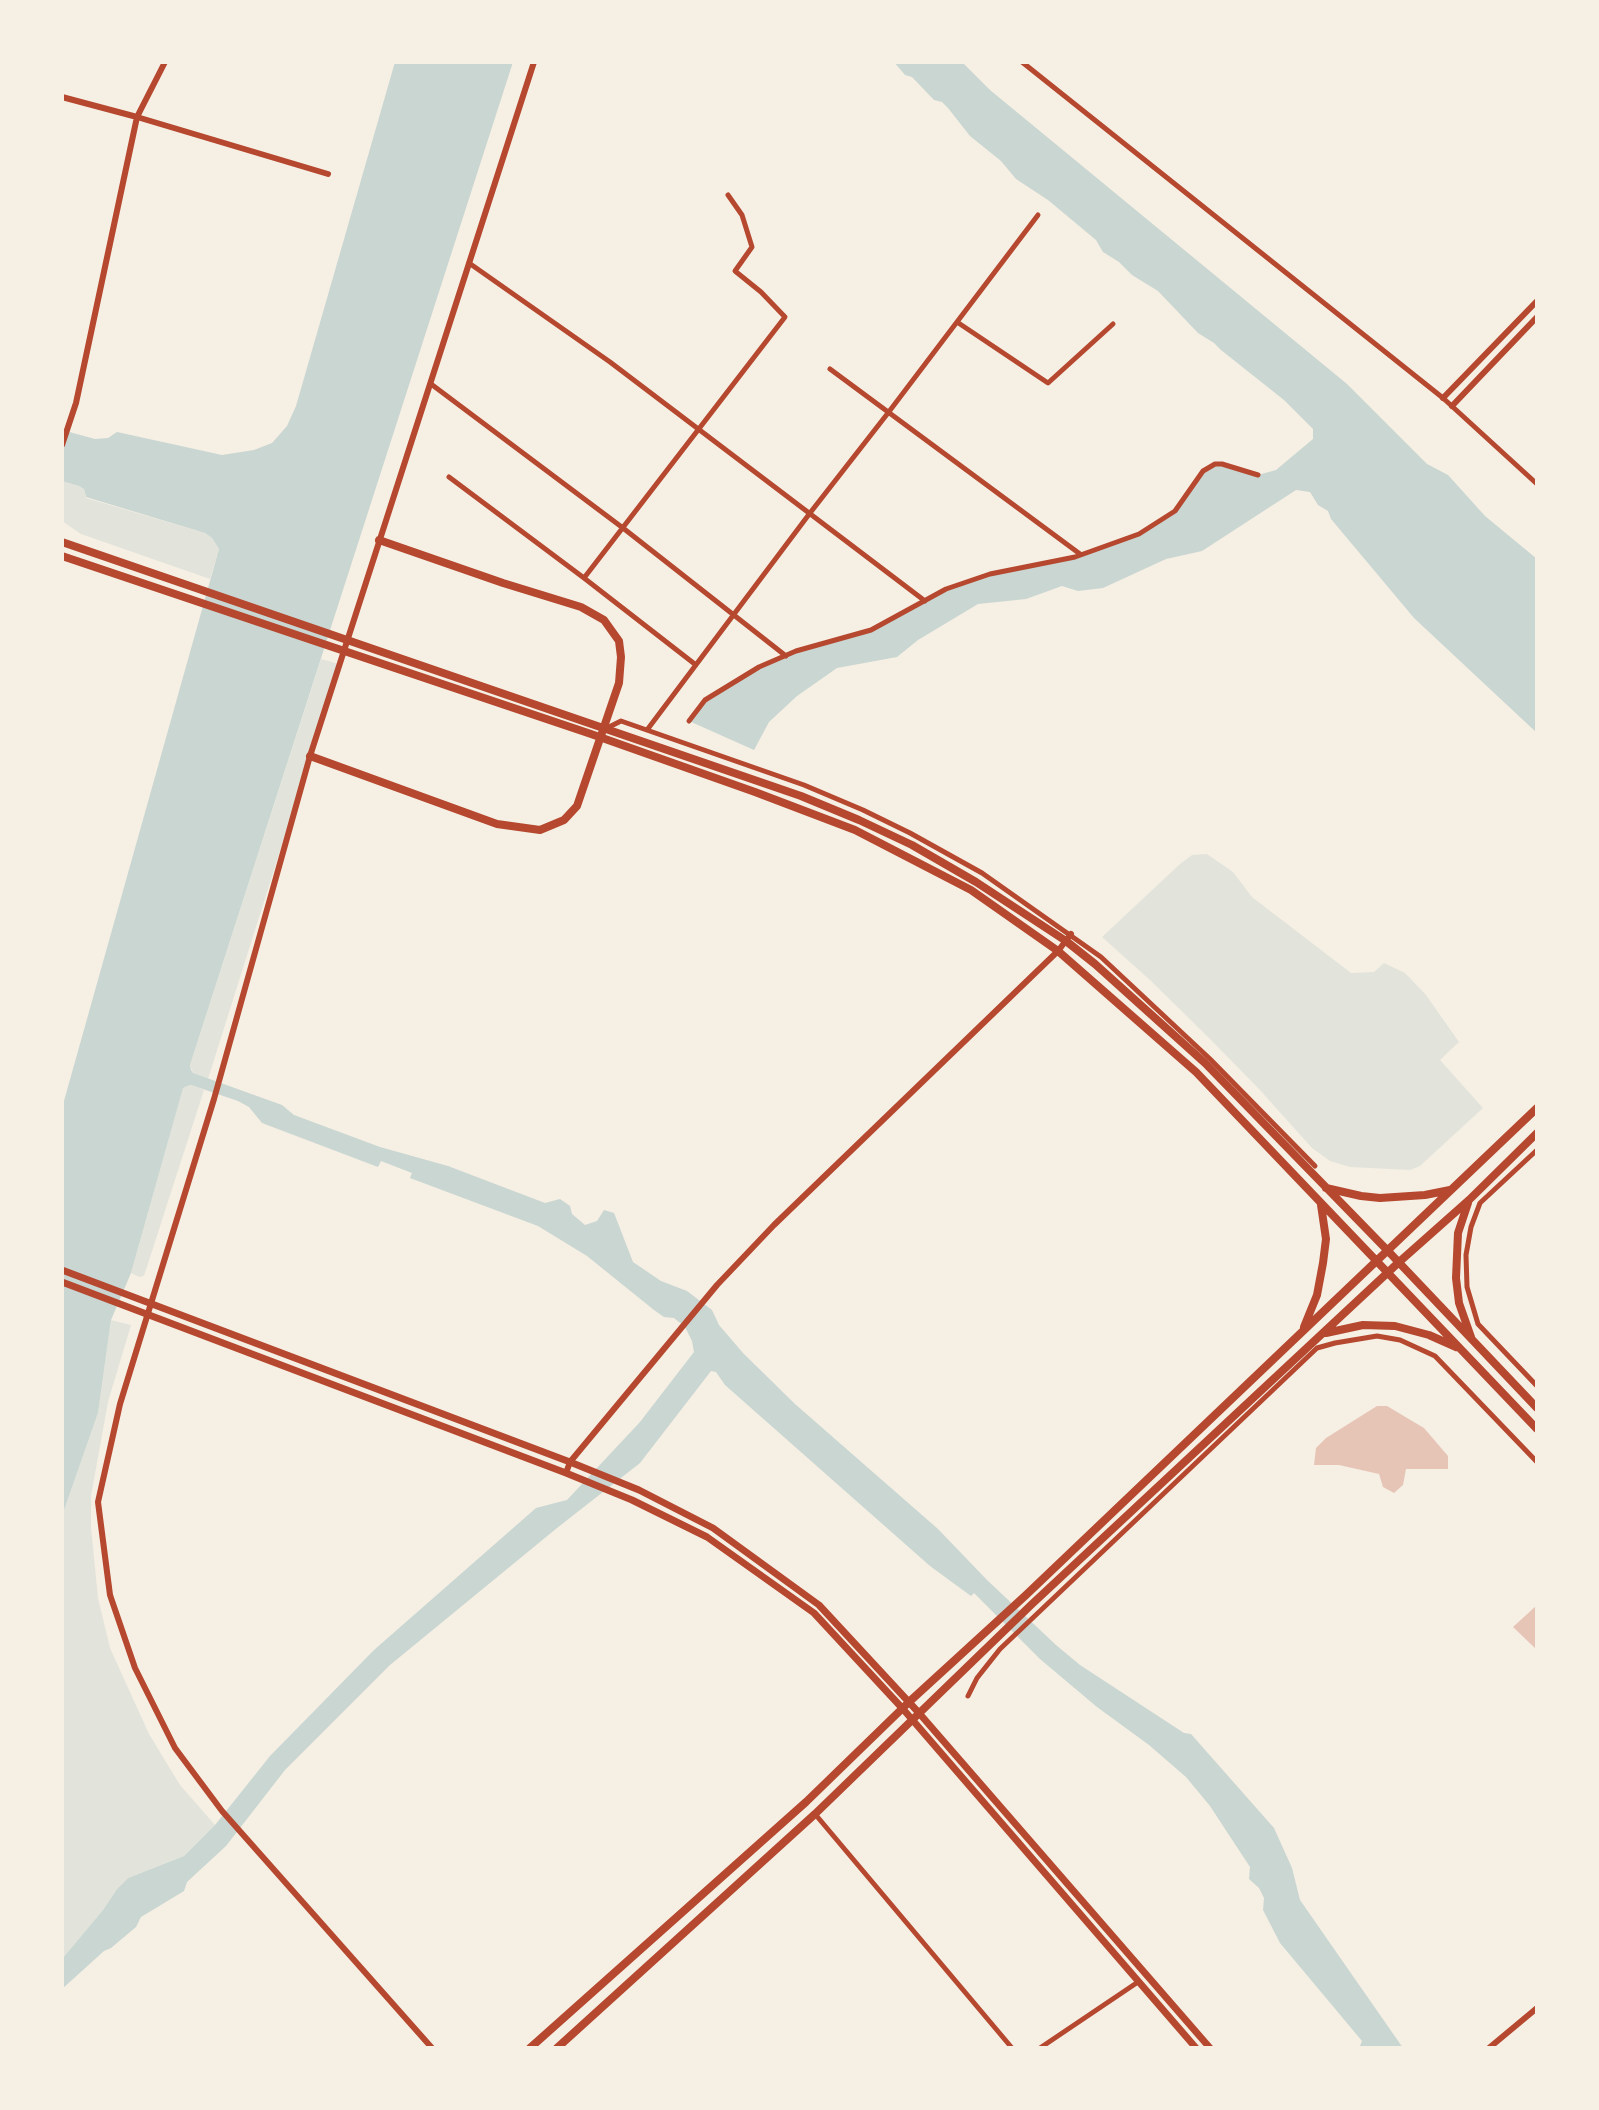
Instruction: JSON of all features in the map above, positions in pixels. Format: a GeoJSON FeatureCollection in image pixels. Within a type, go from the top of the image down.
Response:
{"type":"FeatureCollection","features":[{"type":"Feature","properties":{"kind":"main road"},"geometry":{"type":"LineString","coordinates":[[310,756],[497,824],[540,830],[564,820],[577,806],[619,683],[619,641],[604,620],[581,607],[379,540]]}},
{"type":"Feature","properties":{"kind":"main road"},"geometry":{"type":"LineString","coordinates":[[62,542],[525,700],[602,734],[855,830],[971,890],[1058,951],[1196,1072],[1537,1429]]}},
{"type":"Feature","properties":{"kind":"main road"},"geometry":{"type":"LineString","coordinates":[[62,556],[521,711],[801,796],[912,845],[1069,938],[1205,1063],[1537,1408]]}},
{"type":"Feature","properties":{"kind":"main road"},"geometry":{"type":"LineString","coordinates":[[530,2048],[806,1802],[1537,1108]]}},
{"type":"Feature","properties":{"kind":"main road"},"geometry":{"type":"LineString","coordinates":[[557,2048],[815,1814],[1031,1605],[1469,1200],[1537,1133]]}},
{"type":"Feature","properties":{"kind":"main road"},"geometry":{"type":"LineString","coordinates":[[1324,1187],[1380,1198],[1451,1190]]}},
{"type":"Feature","properties":{"kind":"main road"},"geometry":{"type":"LineString","coordinates":[[1469,1200],[1458,1233],[1456,1278],[1459,1303],[1473,1342]]}},
{"type":"Feature","properties":{"kind":"main road"},"geometry":{"type":"LineString","coordinates":[[1303,1330],[1317,1295],[1323,1263],[1326,1239],[1321,1204]]}},
{"type":"Feature","properties":{"kind":"main road"},"geometry":{"type":"LineString","coordinates":[[62,1270],[588,1469],[639,1490],[713,1528],[819,1605],[1210,2048]]}},
{"type":"Feature","properties":{"kind":"main road"},"geometry":{"type":"LineString","coordinates":[[62,1282],[566,1473],[632,1500],[707,1537],[814,1613],[906,1706]]}},
{"type":"Feature","properties":{"kind":"main road"},"geometry":{"type":"LineString","coordinates":[[1325,1333],[1363,1325],[1395,1326],[1429,1335],[1460,1349]]}},
{"type":"Feature","properties":{"kind":"main road"},"geometry":{"type":"LineString","coordinates":[[916,1717],[1196,2048]]}},
{"type":"Feature","properties":{"kind":"street"},"geometry":{"type":"LineString","coordinates":[[62,445],[76,403],[137,117],[165,62]]}},
{"type":"Feature","properties":{"kind":"street"},"geometry":{"type":"LineString","coordinates":[[432,2048],[245,1839],[175,1748],[135,1668],[110,1595],[98,1502],[120,1404],[214,1099],[310,756],[534,62]]}},
{"type":"Feature","properties":{"kind":"street"},"geometry":{"type":"LineString","coordinates":[[1022,62],[1443,398],[1537,484]]}},
{"type":"Feature","properties":{"kind":"street"},"geometry":{"type":"LineString","coordinates":[[62,97],[328,174]]}},
{"type":"Feature","properties":{"kind":"street"},"geometry":{"type":"LineString","coordinates":[[584,578],[785,317],[735,271],[752,247],[742,215],[728,195]]}},
{"type":"Feature","properties":{"kind":"street"},"geometry":{"type":"LineString","coordinates":[[647,730],[1038,215]]}},
{"type":"Feature","properties":{"kind":"street"},"geometry":{"type":"LineString","coordinates":[[469,263],[610,362],[925,601]]}},
{"type":"Feature","properties":{"kind":"street"},"geometry":{"type":"LineString","coordinates":[[1443,398],[1537,301]]}},
{"type":"Feature","properties":{"kind":"street"},"geometry":{"type":"LineString","coordinates":[[1452,406],[1537,317]]}},
{"type":"Feature","properties":{"kind":"street"},"geometry":{"type":"LineString","coordinates":[[957,322],[1048,383],[1113,324]]}},
{"type":"Feature","properties":{"kind":"street"},"geometry":{"type":"LineString","coordinates":[[830,369],[1081,555]]}},
{"type":"Feature","properties":{"kind":"street"},"geometry":{"type":"LineString","coordinates":[[431,384],[623,528],[786,656]]}},
{"type":"Feature","properties":{"kind":"street"},"geometry":{"type":"LineString","coordinates":[[689,721],[705,700],[759,667],[871,630],[946,589],[990,574],[1081,555],[1139,534],[1175,511],[1203,471],[1215,464],[1258,475]]}},
{"type":"Feature","properties":{"kind":"street"},"geometry":{"type":"LineString","coordinates":[[449,477],[696,665]]}},
{"type":"Feature","properties":{"kind":"street"},"geometry":{"type":"LineString","coordinates":[[602,734],[621,721],[804,785],[910,833],[982,873],[1069,938],[1101,957],[1210,1059],[1315,1166]]}},
{"type":"Feature","properties":{"kind":"street"},"geometry":{"type":"LineString","coordinates":[[566,1473],[570,1462],[717,1285],[784,1215],[1069,938]]}},
{"type":"Feature","properties":{"kind":"street"},"geometry":{"type":"LineString","coordinates":[[1537,1150],[1480,1203],[1471,1227],[1466,1255],[1467,1287],[1478,1324],[1537,1386]]}},
{"type":"Feature","properties":{"kind":"street"},"geometry":{"type":"LineString","coordinates":[[968,1696],[977,1678],[1000,1649],[1317,1348],[1377,1336],[1400,1340],[1435,1356],[1537,1462]]}},
{"type":"Feature","properties":{"kind":"street"},"geometry":{"type":"LineString","coordinates":[[815,1814],[1012,2048]]}},
{"type":"Feature","properties":{"kind":"street"},"geometry":{"type":"LineString","coordinates":[[1040,2048],[1138,1982]]}},
{"type":"Feature","properties":{"kind":"street"},"geometry":{"type":"LineString","coordinates":[[1489,2048],[1537,2008]]}},
{"type":"Feature","properties":{"kind":"shaded area"},"geometry":{"type":"Polygon","coordinates":[[[395,62],[513,62],[190,1065],[191,1070],[282,1105],[294,1115],[380,1147],[448,1166],[545,1203],[560,1199],[585,1225],[597,1221],[604,1210],[614,1213],[633,1262],[661,1281],[687,1291],[712,1310],[719,1325],[743,1353],[795,1404],[938,1529],[1056,1645],[1080,1665],[1184,1733],[1191,1734],[1274,1828],[1292,1868],[1300,1900],[1403,2048],[1360,2046],[1362,2041],[1280,1943],[1263,1910],[1264,1898],[1249,1879],[1250,1867],[1210,1806],[1186,1777],[1040,1659],[974,1593],[971,1596],[930,1566],[725,1385],[716,1372],[711,1371],[640,1463],[390,1665],[285,1770],[226,1846],[187,1882],[184,1891],[141,1917],[136,1927],[62,1989],[62,1959],[117,1889],[128,1878],[184,1856],[215,1825],[270,1756],[374,1650],[536,1508],[567,1500],[640,1422],[694,1352],[685,1327],[674,1318],[664,1317],[587,1256],[538,1226],[410,1178],[412,1173],[381,1161],[378,1167],[262,1123],[249,1107],[238,1101],[187,1086],[183,1088],[131,1273],[111,1320],[98,1413],[62,1516],[62,1108],[219,549],[205,533],[86,497],[84,489],[62,481],[62,430],[95,439],[108,438],[117,432],[222,455],[254,450],[272,443],[287,426],[296,406],[395,62]]]}},
{"type":"Feature","properties":{"kind":"shaded area"},"geometry":{"type":"Polygon","coordinates":[[[894,62],[962,62],[990,90],[1347,384],[1427,464],[1448,475],[1485,516],[1537,559],[1537,733],[1414,618],[1310,492],[1296,490],[1202,551],[1166,559],[1103,588],[1078,591],[1062,586],[1026,599],[978,604],[918,640],[897,657],[837,668],[797,696],[769,722],[754,750],[689,721],[705,700],[759,667],[796,651],[871,630],[946,589],[991,574],[1075,557],[1139,534],[1175,511],[1203,471],[1215,464],[1258,475],[1276,470],[1313,439],[1313,429],[1284,400],[1198,333],[1158,291],[1103,252],[1096,240],[1048,200],[1016,179],[1001,161],[970,136],[942,102],[934,100],[894,62]]]}},
{"type":"Feature","properties":{"kind":"shaded area"},"geometry":{"type":"Polygon","coordinates":[[[62,481],[84,489],[86,498],[205,533],[219,549],[210,579],[81,534],[62,521],[62,481]]]}},
{"type":"Feature","properties":{"kind":"shaded area"},"geometry":{"type":"Polygon","coordinates":[[[321,659],[339,664],[208,1079],[193,1073],[190,1065],[321,659]]]}},
{"type":"Feature","properties":{"kind":"shaded area"},"geometry":{"type":"Polygon","coordinates":[[[1207,854],[1233,872],[1252,897],[1351,973],[1374,972],[1384,963],[1405,973],[1426,995],[1459,1042],[1440,1060],[1483,1108],[1420,1166],[1410,1170],[1350,1167],[1330,1161],[1312,1148],[1209,1038],[1102,937],[1180,864],[1192,855],[1207,854]]]}},
{"type":"Feature","properties":{"kind":"shaded area"},"geometry":{"type":"Polygon","coordinates":[[[191,1085],[204,1090],[144,1276],[139,1277],[131,1273],[182,1090],[191,1085]]]}},
{"type":"Feature","properties":{"kind":"shaded area"},"geometry":{"type":"Polygon","coordinates":[[[111,1320],[131,1325],[108,1402],[91,1496],[98,1598],[110,1648],[149,1734],[180,1785],[215,1825],[184,1856],[128,1878],[62,1959],[62,1516],[98,1413],[111,1320]]]}},
{"type":"Feature","properties":{"kind":"building"},"geometry":{"type":"Polygon","coordinates":[[[1377,1406],[1387,1406],[1424,1428],[1448,1456],[1448,1469],[1406,1469],[1403,1485],[1394,1493],[1383,1487],[1379,1474],[1339,1465],[1314,1465],[1316,1448],[1326,1438],[1377,1406]]]}},
{"type":"Feature","properties":{"kind":"building"},"geometry":{"type":"Polygon","coordinates":[[[1537,1605],[1537,1650],[1513,1627],[1537,1605]]]}}]}
